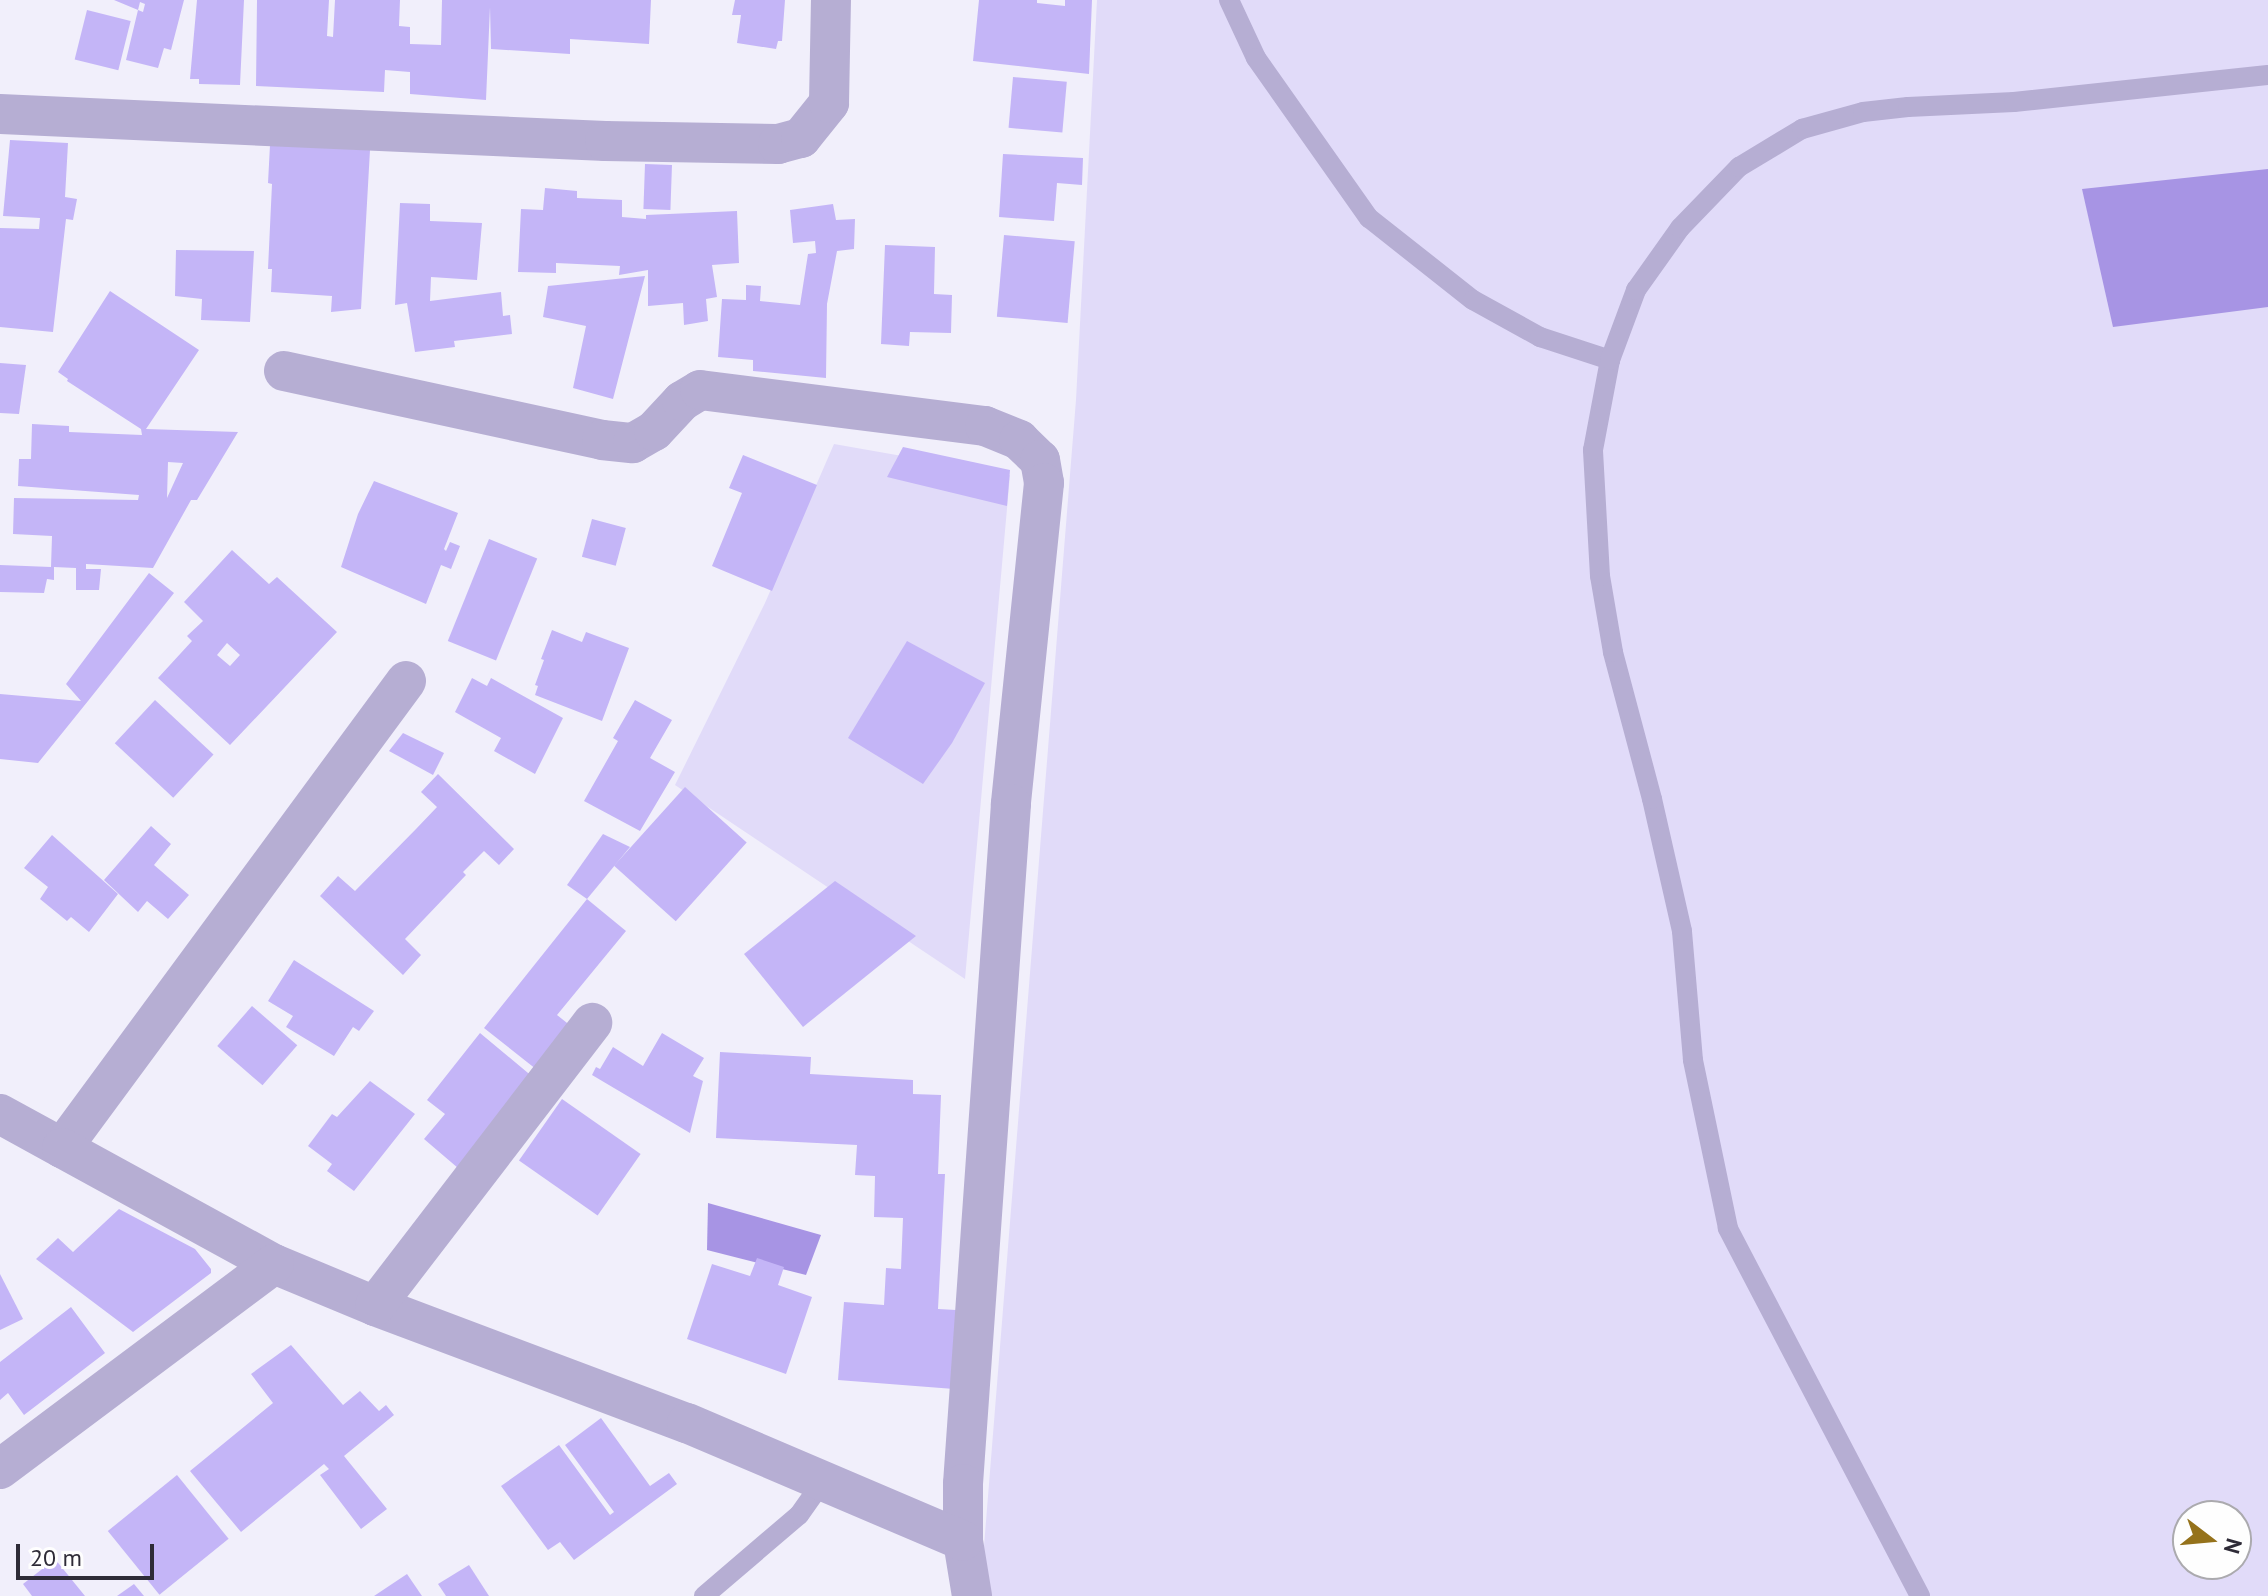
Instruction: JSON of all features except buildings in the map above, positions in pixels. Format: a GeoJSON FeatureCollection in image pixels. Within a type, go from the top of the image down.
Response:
{"type":"FeatureCollection","features":[{"type":"Feature","properties":{"kind":"street"},"geometry":{"type":"LineString","coordinates":[[0,114],[605,141],[778,144],[801,138],[829,103],[831,0]]}},
{"type":"Feature","properties":{"kind":"street"},"geometry":{"type":"LineString","coordinates":[[284,371],[602,440],[633,443],[654,431],[682,401],[700,390],[985,426],[1019,440],[1040,460],[1044,483],[1011,804],[963,1484],[963,1541],[972,1596]]}},
{"type":"Feature","properties":{"kind":"street"},"geometry":{"type":"LineString","coordinates":[[62,1148],[406,681]]}},
{"type":"Feature","properties":{"kind":"street"},"geometry":{"type":"LineString","coordinates":[[375,1306],[592,1023]]}},
{"type":"Feature","properties":{"kind":"street"},"geometry":{"type":"LineString","coordinates":[[0,1114],[274,1264],[375,1306],[687,1423],[963,1541]]}},
{"type":"Feature","properties":{"kind":"street"},"geometry":{"type":"LineString","coordinates":[[0,1469],[274,1264]]}},
{"type":"Feature","properties":{"kind":"lane"},"geometry":{"type":"LineString","coordinates":[[1229,0],[1256,58],[1369,218],[1473,300],[1540,337],[1610,360]]}},
{"type":"Feature","properties":{"kind":"lane"},"geometry":{"type":"LineString","coordinates":[[1920,1596],[1728,1228],[1693,1060],[1682,931],[1652,799],[1613,652],[1600,576],[1593,450],[1610,360],[1636,290],[1680,228],[1739,167],[1802,129],[1863,112],[2014,102],[2268,75]]}},
{"type":"Feature","properties":{"kind":"lane"},"geometry":{"type":"LineString","coordinates":[[704,1596],[799,1515],[823,1481]]}},
{"type":"Feature","properties":{"kind":"shaded area"},"geometry":{"type":"Polygon","coordinates":[[[1097,0],[2268,0],[2268,1596],[980,1596],[1076,400],[1097,0]]]}},
{"type":"Feature","properties":{"kind":"shaded area"},"geometry":{"type":"Polygon","coordinates":[[[2268,169],[2268,307],[2113,327],[2082,189],[2268,169]]]}},
{"type":"Feature","properties":{"kind":"shaded area"},"geometry":{"type":"Polygon","coordinates":[[[834,444],[1010,475],[965,979],[675,785],[765,603],[834,444]]]}},
{"type":"Feature","properties":{"kind":"shaded area"},"geometry":{"type":"Polygon","coordinates":[[[708,1203],[821,1235],[806,1275],[707,1250],[708,1203]]]}}]}
